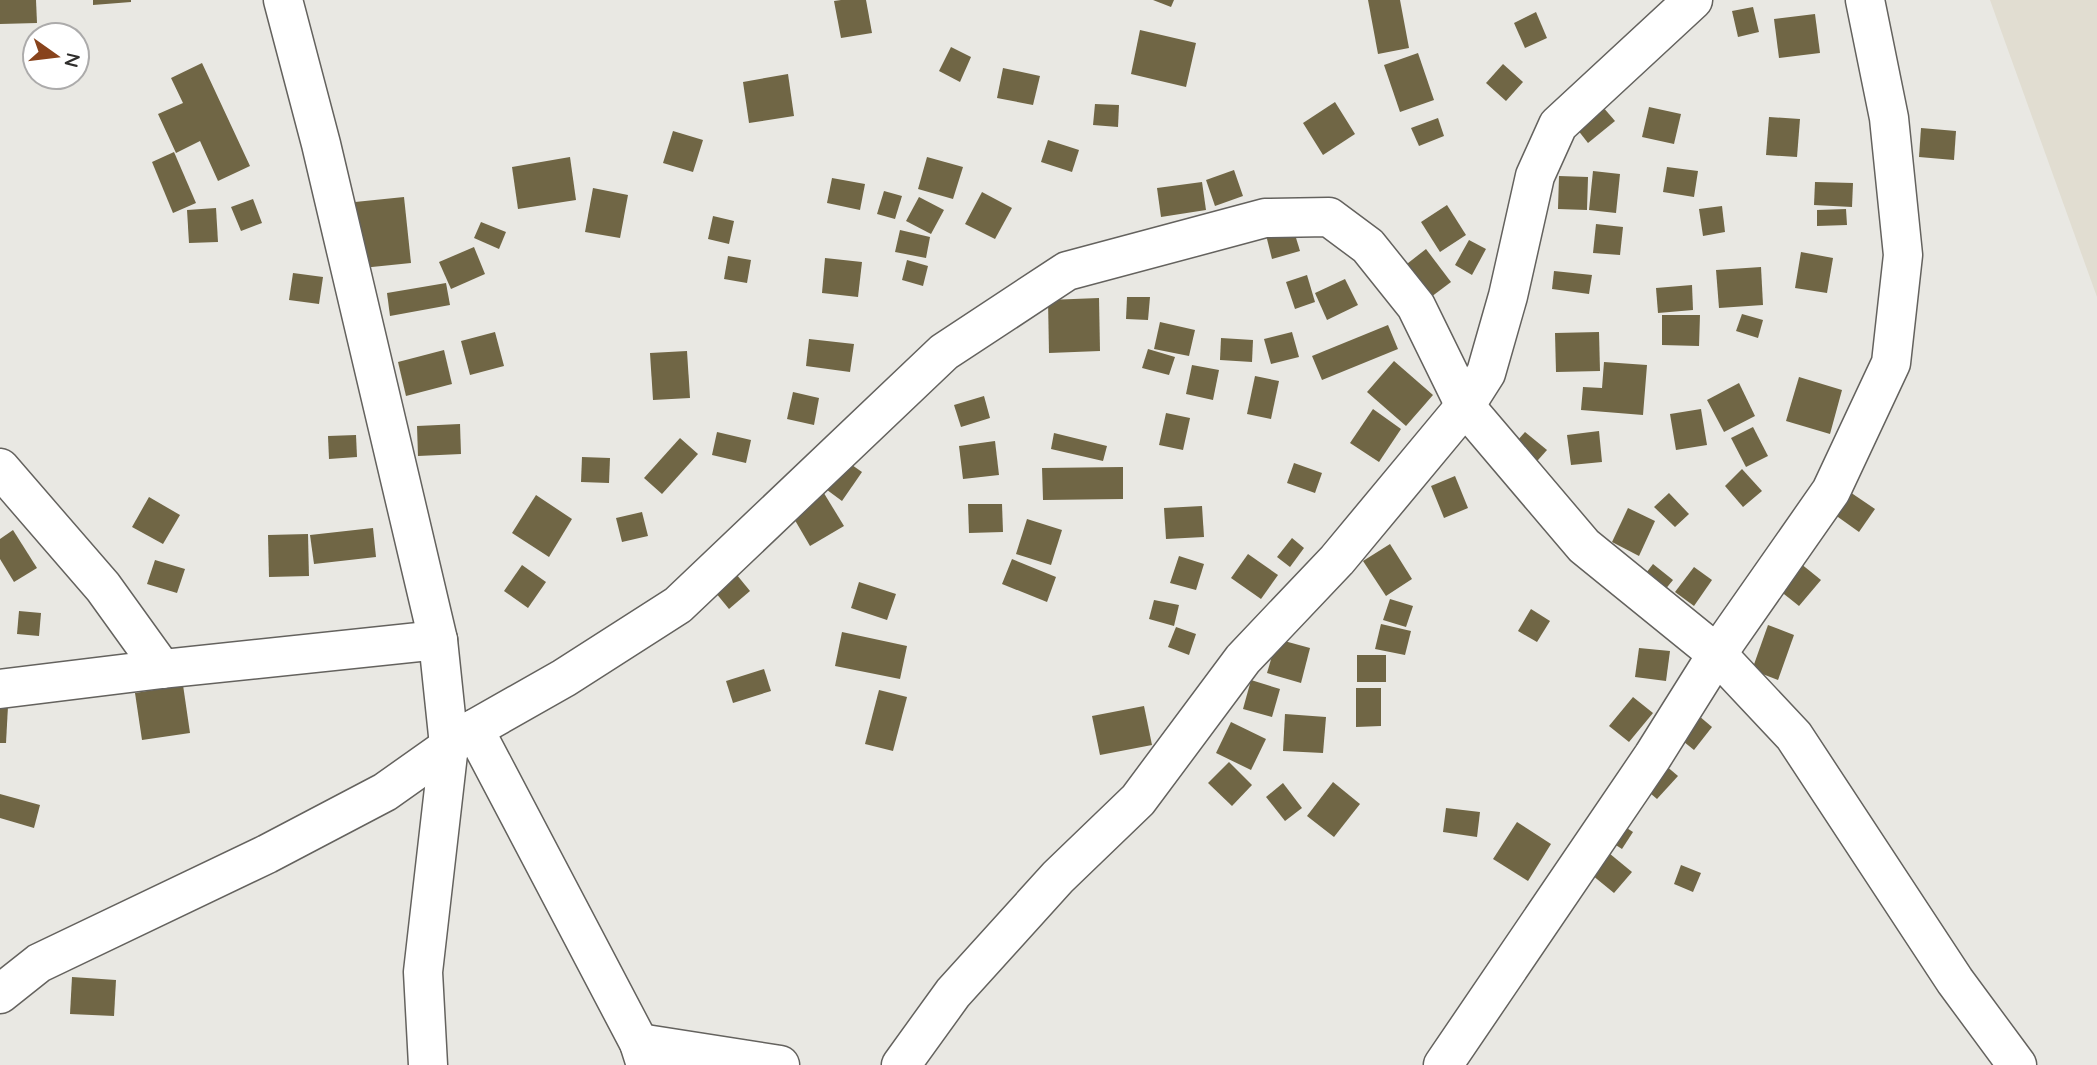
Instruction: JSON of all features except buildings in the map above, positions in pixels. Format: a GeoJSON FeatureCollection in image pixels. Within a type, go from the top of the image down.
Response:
{"type":"FeatureCollection","features":[{"type":"Feature","properties":{"kind":"street"},"geometry":{"type":"LineString","coordinates":[[283,0],[321,144],[461,737],[643,1054],[780,1065]]}},
{"type":"Feature","properties":{"kind":"street"},"geometry":{"type":"LineString","coordinates":[[901,1065],[953,993],[1058,877],[1139,800],[1243,659],[1337,560],[1465,406],[1486,373],[1508,296],[1535,176],[1558,125],[1693,0]]}},
{"type":"Feature","properties":{"kind":"street"},"geometry":{"type":"LineString","coordinates":[[1443,1065],[1653,756],[1717,654],[1831,491],[1891,363],[1903,255],[1888,118],[1865,0]]}},
{"type":"Feature","properties":{"kind":"street"},"geometry":{"type":"LineString","coordinates":[[0,993],[39,963],[267,854],[385,792],[461,737],[564,678],[678,606],[944,352],[1067,271],[1265,218],[1329,217],[1368,246],[1416,306],[1465,406],[1584,546],[1717,654],[1794,736],[1955,981],[2017,1065]]}},
{"type":"Feature","properties":{"kind":"street"},"geometry":{"type":"LineString","coordinates":[[0,468],[103,587],[162,669]]}},
{"type":"Feature","properties":{"kind":"street"},"geometry":{"type":"LineString","coordinates":[[0,689],[438,640]]}},
{"type":"Feature","properties":{"kind":"street"},"geometry":{"type":"LineString","coordinates":[[428,1065],[423,972],[461,737]]}},
{"type":"Feature","properties":{"kind":"shaded area"},"geometry":{"type":"Polygon","coordinates":[[[1990,0],[2097,0],[2097,297],[1990,0]]]}}]}
